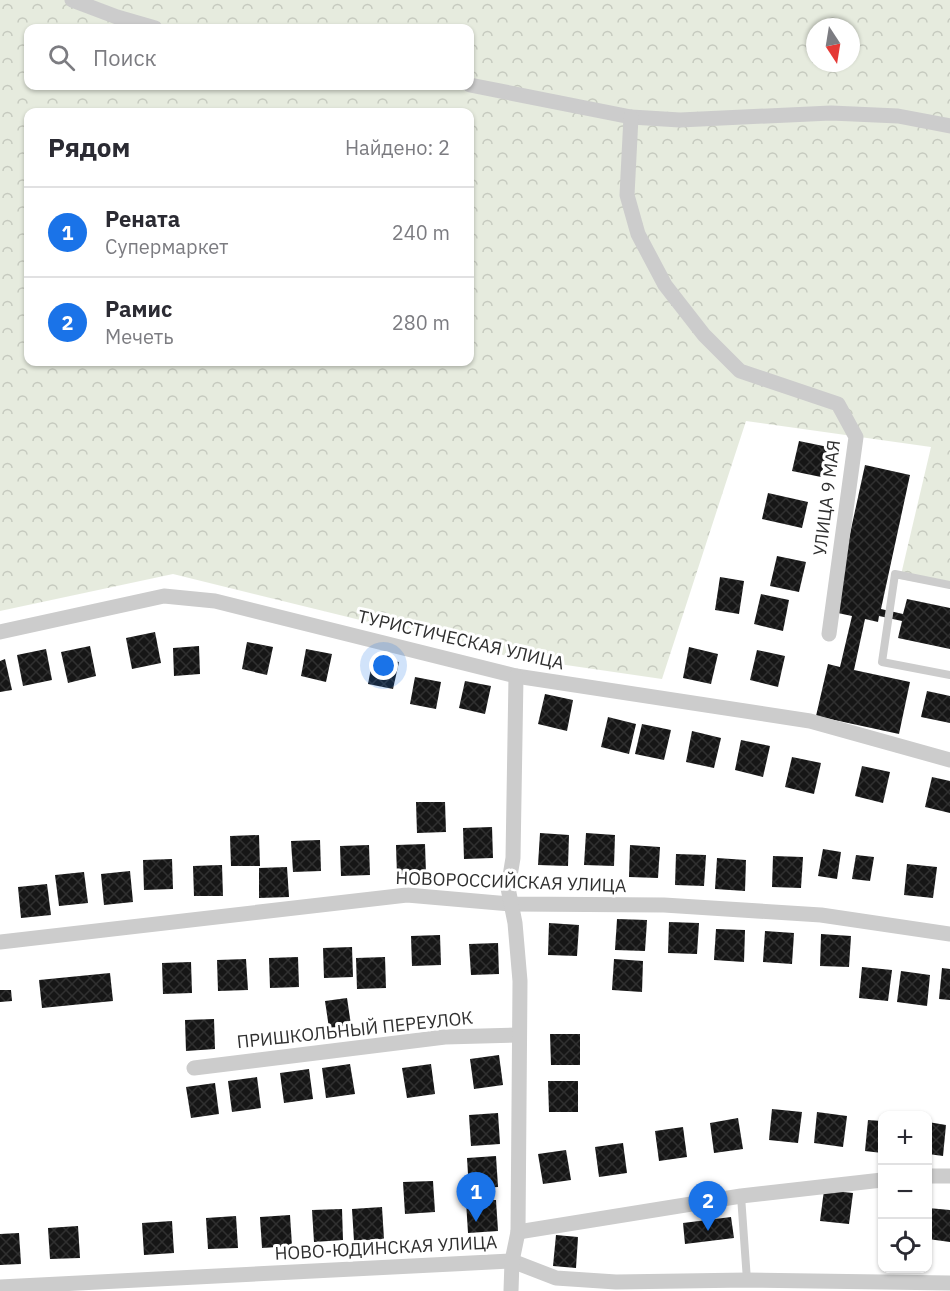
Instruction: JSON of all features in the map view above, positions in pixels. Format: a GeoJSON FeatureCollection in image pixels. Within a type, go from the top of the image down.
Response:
{"type":"FeatureCollection","features":[{"type":"Feature","properties":{"kind":"street"},"geometry":{"type":"LineString","coordinates":[[72,0],[141,24]]}},
{"type":"Feature","properties":{"kind":"street"},"geometry":{"type":"LineString","coordinates":[[474,86],[631,117],[681,120],[831,113],[898,116],[950,126]]}},
{"type":"Feature","properties":{"kind":"street","name":"УЛИЦА 9 МАЯ"},"geometry":{"type":"LineString","coordinates":[[631,117],[627,195],[638,234],[664,285],[704,335],[740,371],[838,404],[856,437],[829,634]]}},
{"type":"Feature","properties":{"kind":"street","name":"ТУРИСТИЧЕСКАЯ УЛИЦА"},"geometry":{"type":"LineString","coordinates":[[0,632],[164,596],[215,601],[516,676],[810,722],[950,760]]}},
{"type":"Feature","properties":{"kind":"street"},"geometry":{"type":"LineString","coordinates":[[511,1291],[512,1261],[518,1232],[520,981],[515,922],[508,888],[513,858],[516,676]]}},
{"type":"Feature","properties":{"kind":"street","name":"НОВОРОССИЙСКАЯ УЛИЦА"},"geometry":{"type":"LineString","coordinates":[[0,942],[407,895],[511,904],[664,905],[821,915],[950,934]]}},
{"type":"Feature","properties":{"kind":"street","name":"ПРИШКОЛЬНЫЙ ПЕРЕУЛОК"},"geometry":{"type":"LineString","coordinates":[[194,1068],[445,1037],[519,1035]]}},
{"type":"Feature","properties":{"kind":"street"},"geometry":{"type":"LineString","coordinates":[[932,1176],[950,1176]]}},
{"type":"Feature","properties":{"kind":"street","name":"НОВО-ЮДИНСКАЯ УЛИЦА"},"geometry":{"type":"LineString","coordinates":[[518,1232],[741,1196],[878,1180]]}},
{"type":"Feature","properties":{"kind":"street","name":"НОВО-ЮДИНСКАЯ УЛИЦА"},"geometry":{"type":"LineString","coordinates":[[0,1287],[512,1261],[556,1278],[616,1282],[747,1280],[950,1283]]}},
{"type":"Feature","properties":{"kind":"lane"},"geometry":{"type":"LineString","coordinates":[[950,585],[895,574],[882,662],[950,675]]}},
{"type":"Feature","properties":{"kind":"lane"},"geometry":{"type":"LineString","coordinates":[[741,1196],[747,1280]]}},
{"type":"Feature","properties":{"kind":"green space"},"geometry":{"type":"Polygon","coordinates":[[[0,0],[950,0],[950,588],[900,579],[931,447],[746,421],[662,679],[511,657],[173,574],[0,611],[0,0]]]}},
{"type":"Feature","properties":{"kind":"building"},"geometry":{"type":"Polygon","coordinates":[[[799,441],[828,447],[821,477],[792,471],[799,441]]]}},
{"type":"Feature","properties":{"kind":"building"},"geometry":{"type":"Polygon","coordinates":[[[865,465],[910,475],[881,609],[903,614],[907,599],[950,608],[950,649],[898,638],[902,621],[879,616],[878,622],[865,619],[854,670],[910,682],[899,734],[816,716],[828,664],[840,667],[852,616],[833,612],[865,465]]]}},
{"type":"Feature","properties":{"kind":"building"},"geometry":{"type":"Polygon","coordinates":[[[768,493],[808,502],[802,528],[762,519],[768,493]]]}},
{"type":"Feature","properties":{"kind":"building"},"geometry":{"type":"Polygon","coordinates":[[[777,556],[806,562],[799,592],[770,586],[777,556]]]}},
{"type":"Feature","properties":{"kind":"building"},"geometry":{"type":"Polygon","coordinates":[[[720,577],[744,581],[739,614],[715,610],[720,577]]]}},
{"type":"Feature","properties":{"kind":"building"},"geometry":{"type":"Polygon","coordinates":[[[761,594],[789,600],[783,631],[754,624],[761,594]]]}},
{"type":"Feature","properties":{"kind":"building"},"geometry":{"type":"Polygon","coordinates":[[[155,632],[161,663],[132,669],[126,638],[155,632]]]}},
{"type":"Feature","properties":{"kind":"building"},"geometry":{"type":"Polygon","coordinates":[[[247,642],[273,647],[267,675],[242,669],[247,642]]]}},
{"type":"Feature","properties":{"kind":"building"},"geometry":{"type":"Polygon","coordinates":[[[90,646],[96,676],[68,683],[61,652],[90,646]]]}},
{"type":"Feature","properties":{"kind":"building"},"geometry":{"type":"Polygon","coordinates":[[[199,646],[200,674],[174,676],[173,648],[199,646]]]}},
{"type":"Feature","properties":{"kind":"building"},"geometry":{"type":"Polygon","coordinates":[[[689,647],[718,654],[711,684],[683,678],[689,647]]]}},
{"type":"Feature","properties":{"kind":"building"},"geometry":{"type":"Polygon","coordinates":[[[46,649],[52,680],[23,686],[17,655],[46,649]]]}},
{"type":"Feature","properties":{"kind":"building"},"geometry":{"type":"Polygon","coordinates":[[[306,649],[332,654],[326,682],[301,676],[306,649]]]}},
{"type":"Feature","properties":{"kind":"building"},"geometry":{"type":"Polygon","coordinates":[[[757,650],[785,656],[778,687],[750,680],[757,650]]]}},
{"type":"Feature","properties":{"kind":"building"},"geometry":{"type":"Polygon","coordinates":[[[373,657],[399,662],[393,689],[368,684],[373,657]]]}},
{"type":"Feature","properties":{"kind":"building"},"geometry":{"type":"Polygon","coordinates":[[[5,659],[12,690],[0,692],[0,661],[5,659]]]}},
{"type":"Feature","properties":{"kind":"building"},"geometry":{"type":"Polygon","coordinates":[[[415,677],[441,682],[436,709],[410,704],[415,677]]]}},
{"type":"Feature","properties":{"kind":"building"},"geometry":{"type":"Polygon","coordinates":[[[465,681],[491,686],[485,714],[459,708],[465,681]]]}},
{"type":"Feature","properties":{"kind":"building"},"geometry":{"type":"Polygon","coordinates":[[[927,691],[950,696],[950,723],[921,717],[927,691]]]}},
{"type":"Feature","properties":{"kind":"building"},"geometry":{"type":"Polygon","coordinates":[[[545,694],[573,700],[567,731],[538,724],[545,694]]]}},
{"type":"Feature","properties":{"kind":"building"},"geometry":{"type":"Polygon","coordinates":[[[608,717],[636,724],[629,754],[601,747],[608,717]]]}},
{"type":"Feature","properties":{"kind":"building"},"geometry":{"type":"Polygon","coordinates":[[[642,724],[671,730],[664,760],[635,754],[642,724]]]}},
{"type":"Feature","properties":{"kind":"building"},"geometry":{"type":"Polygon","coordinates":[[[692,731],[721,738],[714,768],[686,762],[692,731]]]}},
{"type":"Feature","properties":{"kind":"building"},"geometry":{"type":"Polygon","coordinates":[[[741,740],[770,746],[763,777],[735,770],[741,740]]]}},
{"type":"Feature","properties":{"kind":"building"},"geometry":{"type":"Polygon","coordinates":[[[792,757],[821,763],[814,794],[785,787],[792,757]]]}},
{"type":"Feature","properties":{"kind":"building"},"geometry":{"type":"Polygon","coordinates":[[[862,766],[890,772],[883,803],[855,796],[862,766]]]}},
{"type":"Feature","properties":{"kind":"building"},"geometry":{"type":"Polygon","coordinates":[[[932,777],[950,781],[950,813],[925,807],[932,777]]]}},
{"type":"Feature","properties":{"kind":"building"},"geometry":{"type":"Polygon","coordinates":[[[416,802],[445,802],[446,832],[417,833],[416,802]]]}},
{"type":"Feature","properties":{"kind":"building"},"geometry":{"type":"Polygon","coordinates":[[[492,827],[493,858],[464,859],[463,828],[492,827]]]}},
{"type":"Feature","properties":{"kind":"building"},"geometry":{"type":"Polygon","coordinates":[[[540,833],[569,835],[568,866],[538,865],[540,833]]]}},
{"type":"Feature","properties":{"kind":"building"},"geometry":{"type":"Polygon","coordinates":[[[586,833],[615,835],[614,866],[584,865],[586,833]]]}},
{"type":"Feature","properties":{"kind":"building"},"geometry":{"type":"Polygon","coordinates":[[[259,835],[260,866],[231,866],[230,836],[259,835]]]}},
{"type":"Feature","properties":{"kind":"building"},"geometry":{"type":"Polygon","coordinates":[[[320,840],[321,871],[293,872],[291,841],[320,840]]]}},
{"type":"Feature","properties":{"kind":"building"},"geometry":{"type":"Polygon","coordinates":[[[425,844],[426,874],[397,875],[396,845],[425,844]]]}},
{"type":"Feature","properties":{"kind":"building"},"geometry":{"type":"Polygon","coordinates":[[[369,845],[370,875],[341,876],[340,846],[369,845]]]}},
{"type":"Feature","properties":{"kind":"building"},"geometry":{"type":"Polygon","coordinates":[[[630,845],[660,847],[658,878],[629,877],[630,845]]]}},
{"type":"Feature","properties":{"kind":"building"},"geometry":{"type":"Polygon","coordinates":[[[823,849],[841,852],[837,879],[818,876],[823,849]]]}},
{"type":"Feature","properties":{"kind":"building"},"geometry":{"type":"Polygon","coordinates":[[[676,854],[706,855],[704,886],[675,885],[676,854]]]}},
{"type":"Feature","properties":{"kind":"building"},"geometry":{"type":"Polygon","coordinates":[[[856,855],[874,857],[870,881],[852,879],[856,855]]]}},
{"type":"Feature","properties":{"kind":"building"},"geometry":{"type":"Polygon","coordinates":[[[773,856],[803,857],[801,888],[772,887],[773,856]]]}},
{"type":"Feature","properties":{"kind":"building"},"geometry":{"type":"Polygon","coordinates":[[[717,858],[746,860],[745,891],[715,889],[717,858]]]}},
{"type":"Feature","properties":{"kind":"building"},"geometry":{"type":"Polygon","coordinates":[[[172,859],[173,889],[144,890],[143,860],[172,859]]]}},
{"type":"Feature","properties":{"kind":"building"},"geometry":{"type":"Polygon","coordinates":[[[907,864],[937,867],[933,898],[904,895],[907,864]]]}},
{"type":"Feature","properties":{"kind":"building"},"geometry":{"type":"Polygon","coordinates":[[[222,865],[223,896],[194,896],[193,866],[222,865]]]}},
{"type":"Feature","properties":{"kind":"building"},"geometry":{"type":"Polygon","coordinates":[[[287,867],[289,897],[259,898],[259,868],[287,867]]]}},
{"type":"Feature","properties":{"kind":"building"},"geometry":{"type":"Polygon","coordinates":[[[130,871],[133,902],[104,905],[101,874],[130,871]]]}},
{"type":"Feature","properties":{"kind":"building"},"geometry":{"type":"Polygon","coordinates":[[[84,872],[88,903],[59,906],[55,875],[84,872]]]}},
{"type":"Feature","properties":{"kind":"building"},"geometry":{"type":"Polygon","coordinates":[[[47,884],[51,915],[21,918],[18,887],[47,884]]]}},
{"type":"Feature","properties":{"kind":"building"},"geometry":{"type":"Polygon","coordinates":[[[617,919],[647,920],[645,951],[615,950],[617,919]]]}},
{"type":"Feature","properties":{"kind":"building"},"geometry":{"type":"Polygon","coordinates":[[[669,922],[699,923],[697,954],[668,953],[669,922]]]}},
{"type":"Feature","properties":{"kind":"building"},"geometry":{"type":"Polygon","coordinates":[[[549,923],[579,925],[577,956],[548,955],[549,923]]]}},
{"type":"Feature","properties":{"kind":"building"},"geometry":{"type":"Polygon","coordinates":[[[716,929],[745,930],[744,962],[714,960],[716,929]]]}},
{"type":"Feature","properties":{"kind":"building"},"geometry":{"type":"Polygon","coordinates":[[[765,931],[794,933],[792,964],[763,962],[765,931]]]}},
{"type":"Feature","properties":{"kind":"building"},"geometry":{"type":"Polygon","coordinates":[[[821,934],[851,936],[849,967],[820,966],[821,934]]]}},
{"type":"Feature","properties":{"kind":"building"},"geometry":{"type":"Polygon","coordinates":[[[440,935],[441,965],[412,966],[411,936],[440,935]]]}},
{"type":"Feature","properties":{"kind":"building"},"geometry":{"type":"Polygon","coordinates":[[[498,943],[499,974],[471,975],[469,944],[498,943]]]}},
{"type":"Feature","properties":{"kind":"building"},"geometry":{"type":"Polygon","coordinates":[[[352,947],[353,977],[324,978],[323,948],[352,947]]]}},
{"type":"Feature","properties":{"kind":"building"},"geometry":{"type":"Polygon","coordinates":[[[298,957],[299,987],[270,988],[269,958],[298,957]]]}},
{"type":"Feature","properties":{"kind":"building"},"geometry":{"type":"Polygon","coordinates":[[[385,957],[386,988],[357,989],[356,958],[385,957]]]}},
{"type":"Feature","properties":{"kind":"building"},"geometry":{"type":"Polygon","coordinates":[[[246,959],[248,990],[218,991],[217,960],[246,959]]]}},
{"type":"Feature","properties":{"kind":"building"},"geometry":{"type":"Polygon","coordinates":[[[614,959],[643,961],[642,992],[612,990],[614,959]]]}},
{"type":"Feature","properties":{"kind":"building"},"geometry":{"type":"Polygon","coordinates":[[[191,962],[192,993],[163,994],[162,963],[191,962]]]}},
{"type":"Feature","properties":{"kind":"building"},"geometry":{"type":"Polygon","coordinates":[[[862,967],[892,970],[888,1001],[859,998],[862,967]]]}},
{"type":"Feature","properties":{"kind":"building"},"geometry":{"type":"Polygon","coordinates":[[[942,968],[950,969],[950,1000],[939,999],[942,968]]]}},
{"type":"Feature","properties":{"kind":"building"},"geometry":{"type":"Polygon","coordinates":[[[901,971],[930,975],[927,1006],[897,1002],[901,971]]]}},
{"type":"Feature","properties":{"kind":"building"},"geometry":{"type":"Polygon","coordinates":[[[110,973],[113,1001],[42,1008],[39,980],[110,973]]]}},
{"type":"Feature","properties":{"kind":"building"},"geometry":{"type":"Polygon","coordinates":[[[0,990],[11,990],[12,1001],[0,1002],[0,990]]]}},
{"type":"Feature","properties":{"kind":"building"},"geometry":{"type":"Polygon","coordinates":[[[347,998],[351,1025],[329,1028],[325,1001],[347,998]]]}},
{"type":"Feature","properties":{"kind":"building"},"geometry":{"type":"Polygon","coordinates":[[[214,1019],[215,1049],[186,1051],[185,1020],[214,1019]]]}},
{"type":"Feature","properties":{"kind":"building"},"geometry":{"type":"Polygon","coordinates":[[[550,1034],[580,1034],[580,1065],[551,1065],[550,1034]]]}},
{"type":"Feature","properties":{"kind":"building"},"geometry":{"type":"Polygon","coordinates":[[[499,1055],[503,1085],[474,1089],[470,1059],[499,1055]]]}},
{"type":"Feature","properties":{"kind":"building"},"geometry":{"type":"Polygon","coordinates":[[[350,1064],[355,1094],[326,1098],[322,1068],[350,1064]]]}},
{"type":"Feature","properties":{"kind":"building"},"geometry":{"type":"Polygon","coordinates":[[[431,1064],[435,1094],[407,1098],[402,1068],[431,1064]]]}},
{"type":"Feature","properties":{"kind":"building"},"geometry":{"type":"Polygon","coordinates":[[[309,1069],[313,1099],[284,1103],[280,1073],[309,1069]]]}},
{"type":"Feature","properties":{"kind":"building"},"geometry":{"type":"Polygon","coordinates":[[[257,1077],[261,1108],[232,1112],[228,1081],[257,1077]]]}},
{"type":"Feature","properties":{"kind":"building"},"geometry":{"type":"Polygon","coordinates":[[[548,1081],[578,1081],[578,1112],[549,1112],[548,1081]]]}},
{"type":"Feature","properties":{"kind":"building"},"geometry":{"type":"Polygon","coordinates":[[[215,1083],[219,1114],[191,1118],[186,1087],[215,1083]]]}},
{"type":"Feature","properties":{"kind":"building"},"geometry":{"type":"Polygon","coordinates":[[[772,1109],[802,1112],[798,1143],[769,1140],[772,1109]]]}},
{"type":"Feature","properties":{"kind":"building"},"geometry":{"type":"Polygon","coordinates":[[[817,1112],[847,1116],[843,1147],[814,1143],[817,1112]]]}},
{"type":"Feature","properties":{"kind":"building"},"geometry":{"type":"Polygon","coordinates":[[[498,1113],[500,1144],[471,1146],[469,1115],[498,1113]]]}},
{"type":"Feature","properties":{"kind":"building"},"geometry":{"type":"Polygon","coordinates":[[[738,1118],[743,1149],[714,1153],[710,1123],[738,1118]]]}},
{"type":"Feature","properties":{"kind":"building"},"geometry":{"type":"Polygon","coordinates":[[[868,1120],[878,1121],[878,1153],[865,1151],[868,1120]]]}},
{"type":"Feature","properties":{"kind":"building"},"geometry":{"type":"Polygon","coordinates":[[[932,1123],[946,1125],[943,1156],[932,1155],[932,1123]]]}},
{"type":"Feature","properties":{"kind":"building"},"geometry":{"type":"Polygon","coordinates":[[[683,1127],[687,1157],[659,1161],[655,1131],[683,1127]]]}},
{"type":"Feature","properties":{"kind":"building"},"geometry":{"type":"Polygon","coordinates":[[[623,1143],[627,1173],[599,1177],[595,1147],[623,1143]]]}},
{"type":"Feature","properties":{"kind":"building"},"geometry":{"type":"Polygon","coordinates":[[[566,1150],[571,1180],[543,1184],[538,1154],[566,1150]]]}},
{"type":"Feature","properties":{"kind":"building"},"geometry":{"type":"Polygon","coordinates":[[[496,1156],[498,1187],[469,1189],[467,1158],[496,1156]]]}},
{"type":"Feature","properties":{"kind":"building"},"geometry":{"type":"Polygon","coordinates":[[[433,1181],[435,1212],[405,1214],[403,1182],[433,1181]]]}},
{"type":"Feature","properties":{"kind":"building"},"geometry":{"type":"Polygon","coordinates":[[[824,1190],[853,1193],[849,1224],[820,1221],[824,1190]]]}},
{"type":"Feature","properties":{"kind":"building"},"geometry":{"type":"Polygon","coordinates":[[[496,1200],[498,1231],[468,1233],[466,1201],[496,1200]]]}},
{"type":"Feature","properties":{"kind":"building"},"geometry":{"type":"Polygon","coordinates":[[[382,1207],[384,1239],[354,1241],[352,1209],[382,1207]]]}},
{"type":"Feature","properties":{"kind":"building"},"geometry":{"type":"Polygon","coordinates":[[[932,1208],[950,1210],[950,1242],[932,1240],[932,1208]]]}},
{"type":"Feature","properties":{"kind":"building"},"geometry":{"type":"Polygon","coordinates":[[[342,1209],[343,1240],[314,1242],[312,1210],[342,1209]]]}},
{"type":"Feature","properties":{"kind":"building"},"geometry":{"type":"Polygon","coordinates":[[[290,1215],[292,1246],[262,1248],[260,1217],[290,1215]]]}},
{"type":"Feature","properties":{"kind":"building"},"geometry":{"type":"Polygon","coordinates":[[[236,1216],[238,1248],[208,1249],[206,1218],[236,1216]]]}},
{"type":"Feature","properties":{"kind":"building"},"geometry":{"type":"Polygon","coordinates":[[[731,1217],[734,1238],[685,1244],[683,1223],[731,1217]]]}},
{"type":"Feature","properties":{"kind":"building"},"geometry":{"type":"Polygon","coordinates":[[[172,1221],[174,1253],[144,1255],[142,1223],[172,1221]]]}},
{"type":"Feature","properties":{"kind":"building"},"geometry":{"type":"Polygon","coordinates":[[[78,1226],[80,1258],[50,1259],[48,1228],[78,1226]]]}},
{"type":"Feature","properties":{"kind":"building"},"geometry":{"type":"Polygon","coordinates":[[[19,1233],[21,1264],[0,1265],[0,1234],[19,1233]]]}},
{"type":"Feature","properties":{"kind":"building"},"geometry":{"type":"Polygon","coordinates":[[[556,1235],[578,1237],[576,1268],[553,1266],[556,1235]]]}},
{"type":"Feature","properties":{"kind":"place","name":"Рената"},"geometry":{"type":"Point","coordinates":[476,1222]}},
{"type":"Feature","properties":{"kind":"place","name":"Рамис"},"geometry":{"type":"Point","coordinates":[708,1231]}}]}
